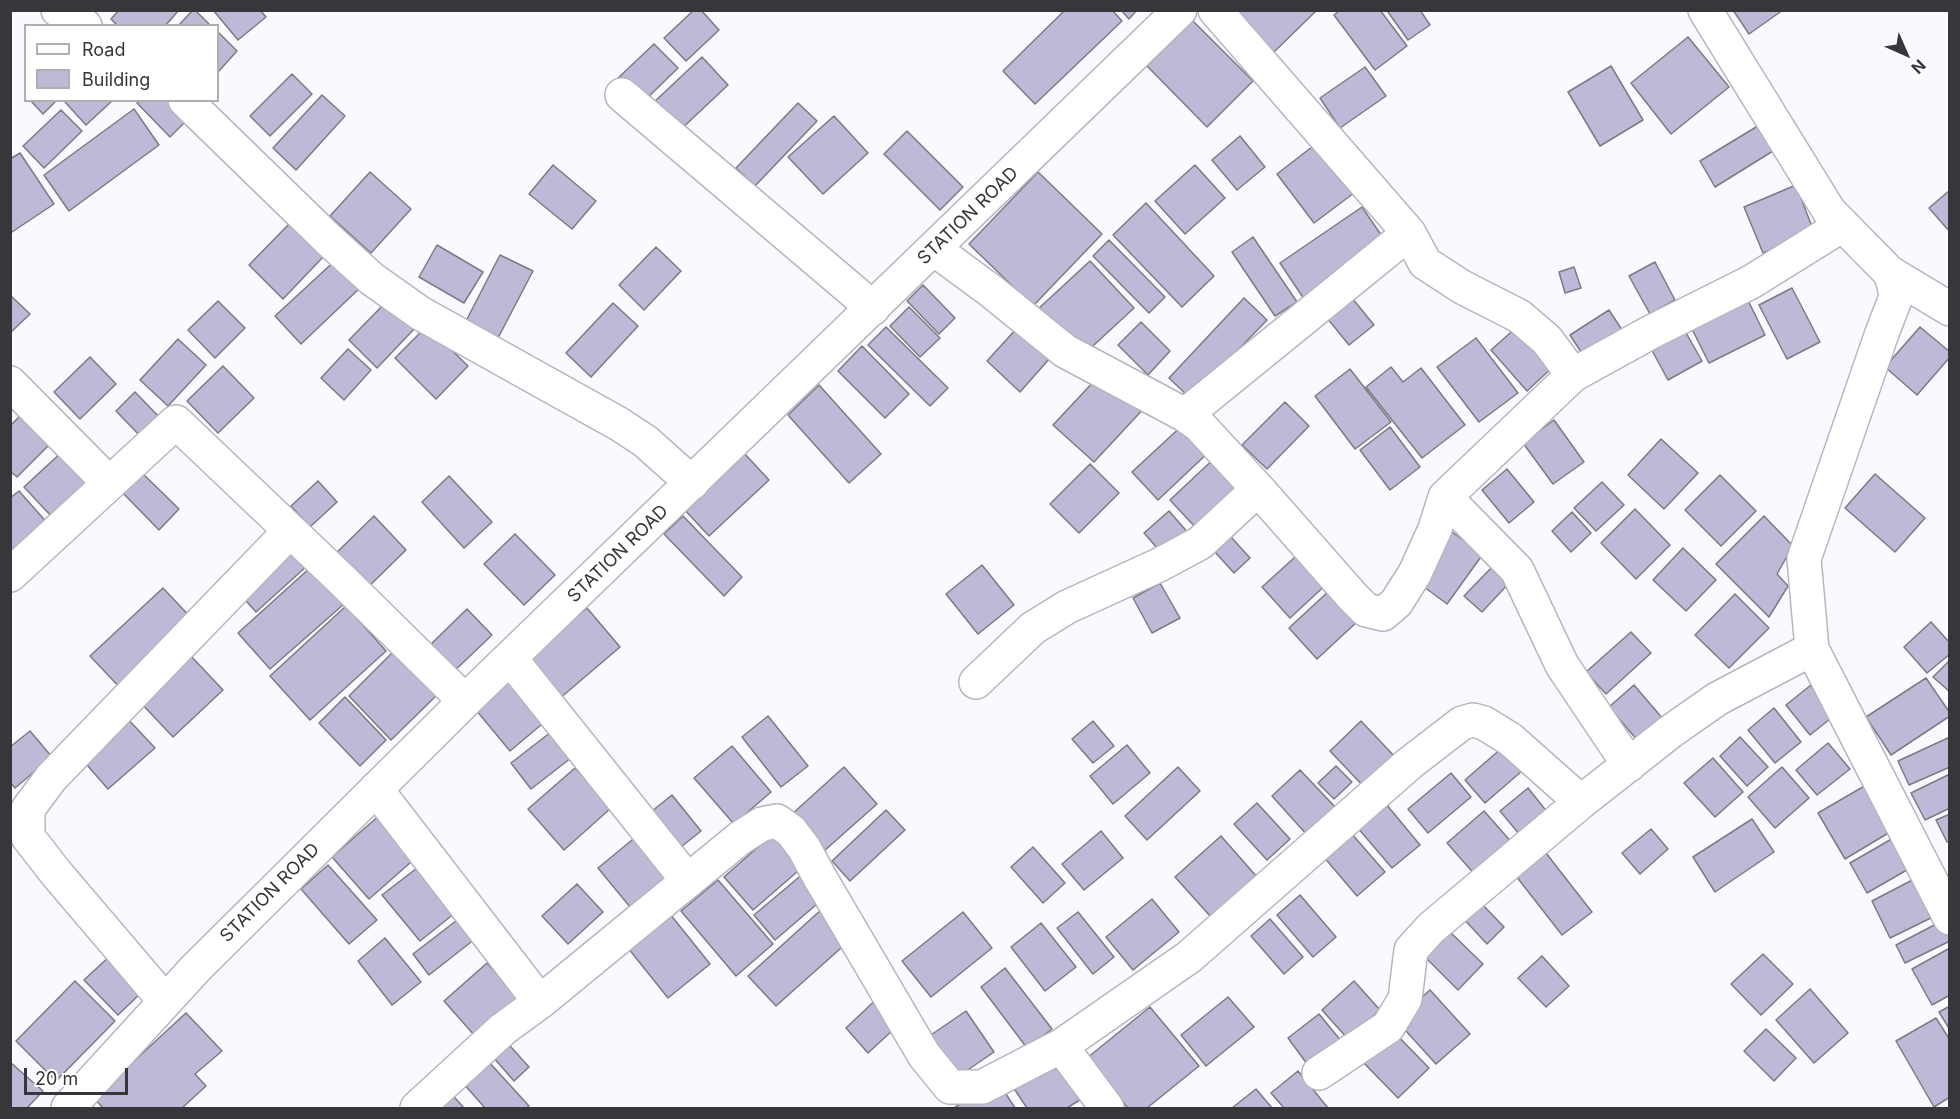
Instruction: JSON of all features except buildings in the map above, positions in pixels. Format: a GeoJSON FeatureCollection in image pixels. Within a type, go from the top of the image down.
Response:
{"type":"FeatureCollection","features":[{"type":"Feature","properties":{"kind":"street"},"geometry":{"type":"LineString","coordinates":[[58,10],[82,24]]}},
{"type":"Feature","properties":{"kind":"street","name":"STATION ROAD"},"geometry":{"type":"LineString","coordinates":[[78,1105],[165,1001],[195,969],[376,789],[1180,10]]}},
{"type":"Feature","properties":{"kind":"street"},"geometry":{"type":"LineString","coordinates":[[1215,10],[1408,233],[1425,263],[1462,287],[1519,316],[1547,340],[1573,375]]}},
{"type":"Feature","properties":{"kind":"street"},"geometry":{"type":"LineString","coordinates":[[1705,10],[1828,211],[1890,273],[1950,309]]}},
{"type":"Feature","properties":{"kind":"street"},"geometry":{"type":"LineString","coordinates":[[622,95],[873,308]]}},
{"type":"Feature","properties":{"kind":"street"},"geometry":{"type":"LineString","coordinates":[[187,102],[372,279],[420,314],[619,424],[645,441],[692,483]]}},
{"type":"Feature","properties":{"kind":"street"},"geometry":{"type":"LineString","coordinates":[[934,249],[991,291],[1065,351],[1200,426],[1353,597],[1366,610],[1383,614],[1396,603],[1415,573],[1435,529],[1445,497],[1573,375],[1751,282],[1841,225]]}},
{"type":"Feature","properties":{"kind":"street"},"geometry":{"type":"LineString","coordinates":[[1185,416],[1408,233]]}},
{"type":"Feature","properties":{"kind":"street"},"geometry":{"type":"LineString","coordinates":[[1890,273],[1896,297],[1804,559],[1812,649],[1950,918]]}},
{"type":"Feature","properties":{"kind":"street"},"geometry":{"type":"LineString","coordinates":[[10,383],[109,483]]}},
{"type":"Feature","properties":{"kind":"street"},"geometry":{"type":"LineString","coordinates":[[10,575],[176,422],[465,701]]}},
{"type":"Feature","properties":{"kind":"street"},"geometry":{"type":"LineString","coordinates":[[976,682],[1033,628],[1067,607],[1159,565],[1200,543],[1258,489]]}},
{"type":"Feature","properties":{"kind":"street"},"geometry":{"type":"LineString","coordinates":[[1445,497],[1517,570],[1562,665],[1629,765]]}},
{"type":"Feature","properties":{"kind":"street"},"geometry":{"type":"LineString","coordinates":[[165,1001],[28,837],[28,809],[51,778],[290,531]]}},
{"type":"Feature","properties":{"kind":"street"},"geometry":{"type":"LineString","coordinates":[[1319,1073],[1388,1027],[1406,999],[1412,950],[1431,928],[1581,802],[1670,732],[1717,699],[1812,649]]}},
{"type":"Feature","properties":{"kind":"street"},"geometry":{"type":"LineString","coordinates":[[510,658],[688,881]]}},
{"type":"Feature","properties":{"kind":"street"},"geometry":{"type":"LineString","coordinates":[[417,1108],[503,1029],[540,1002],[740,838],[762,824],[777,821],[791,831],[804,848],[924,1055],[950,1087],[982,1087],[1061,1046],[1189,957],[1410,764],[1462,723],[1473,720],[1484,723],[1510,739],[1581,802]]}},
{"type":"Feature","properties":{"kind":"street"},"geometry":{"type":"LineString","coordinates":[[376,789],[540,1002]]}},
{"type":"Feature","properties":{"kind":"street"},"geometry":{"type":"LineString","coordinates":[[1061,1046],[1107,1108]]}}]}
